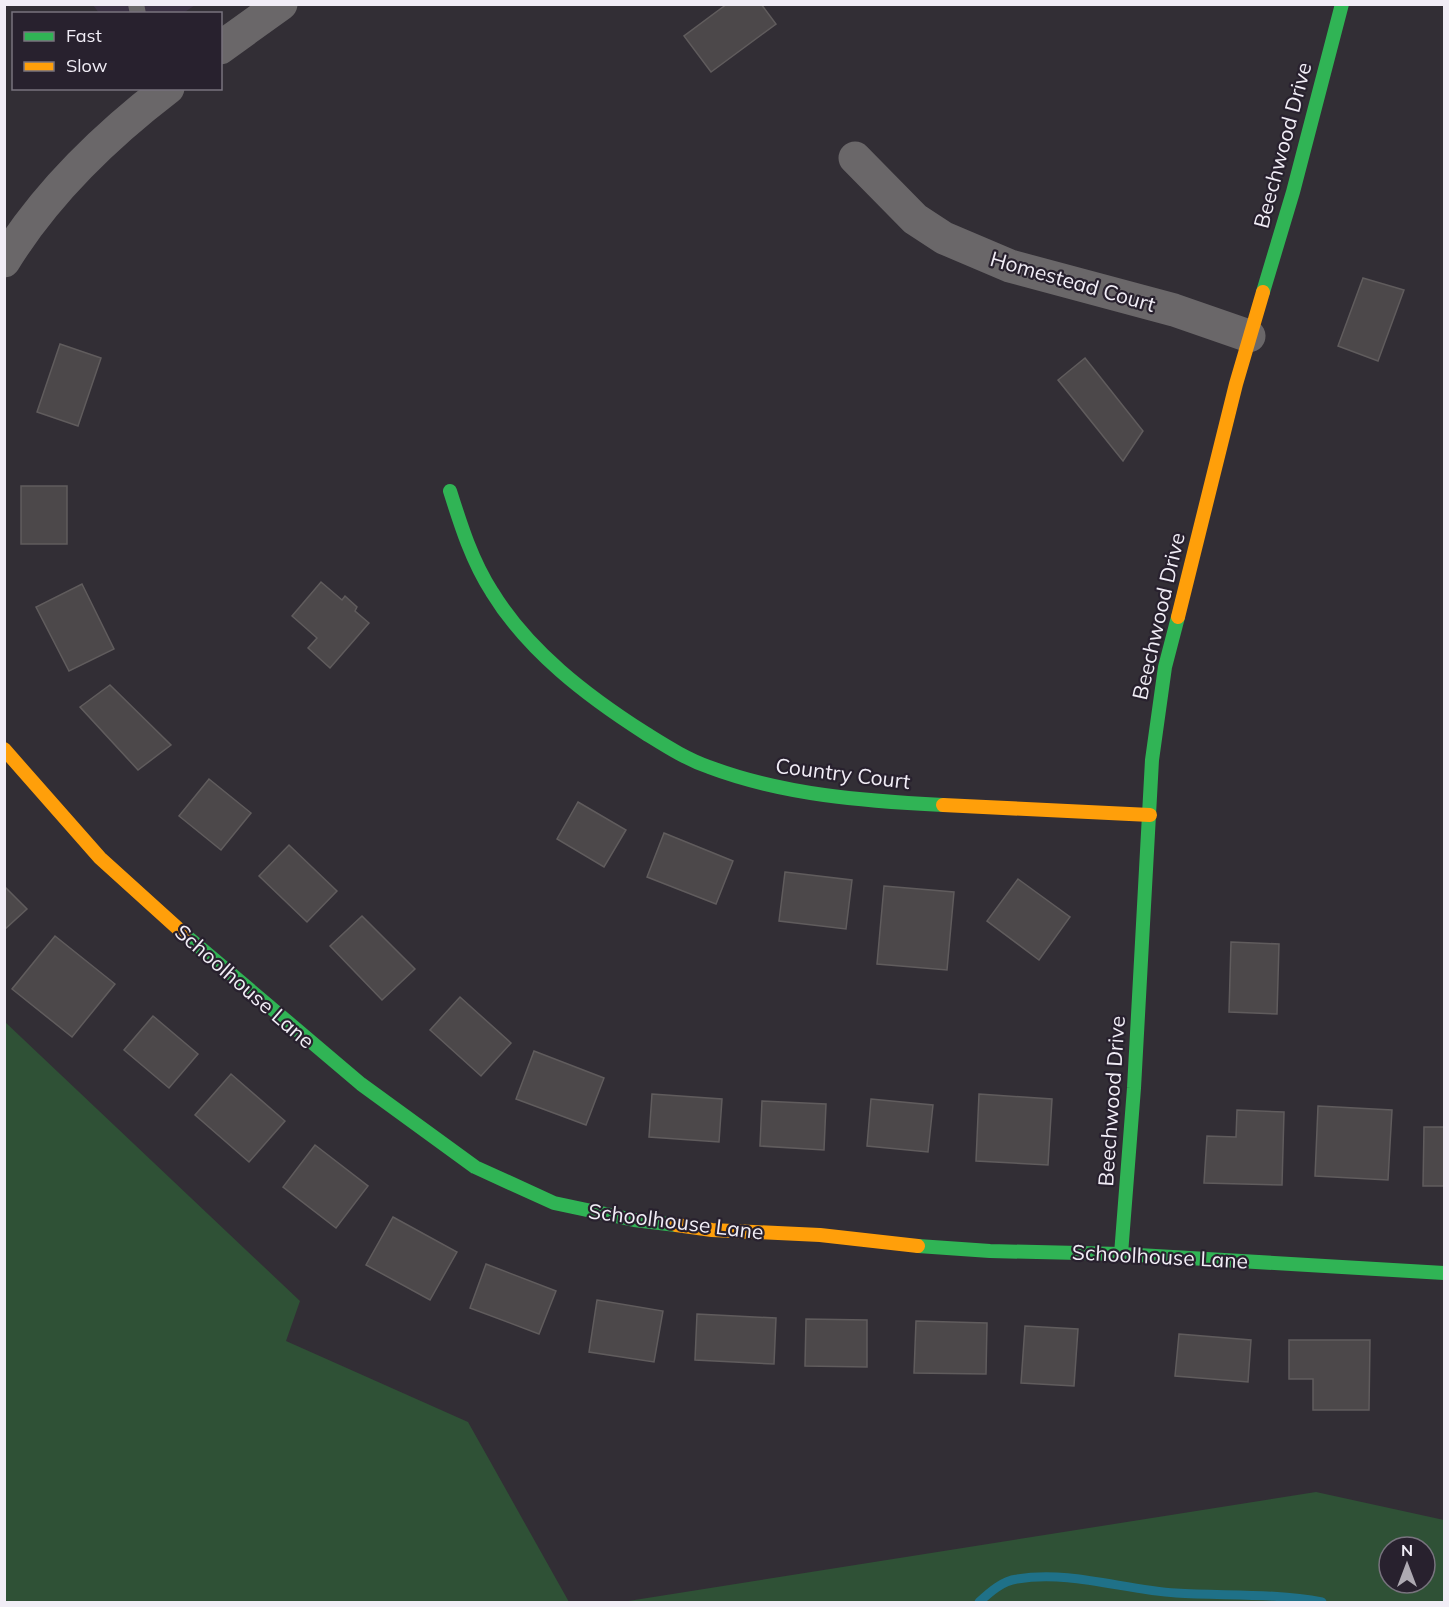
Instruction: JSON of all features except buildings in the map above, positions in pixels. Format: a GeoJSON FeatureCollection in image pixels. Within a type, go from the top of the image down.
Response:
{"type":"FeatureCollection","features":[{"type":"Feature","properties":{"kind":"street"},"geometry":{"type":"LineString","coordinates":[[222,47],[280,4]]}},
{"type":"Feature","properties":{"kind":"street","name":"Beechwood Drive"},"geometry":{"type":"LineString","coordinates":[[1121,1254],[1134,1088],[1152,760],[1165,666],[1249,336],[1293,192],[1342,4]]}},
{"type":"Feature","properties":{"kind":"street"},"geometry":{"type":"LineString","coordinates":[[4,261],[38,211],[66,180],[128,120],[166,90]]}},
{"type":"Feature","properties":{"kind":"street","name":"Homestead Court"},"geometry":{"type":"LineString","coordinates":[[855,158],[915,219],[944,238],[1010,266],[1080,286],[1115,292],[1249,336]]}},
{"type":"Feature","properties":{"kind":"street","name":"Country Court"},"geometry":{"type":"LineString","coordinates":[[450,492],[469,547],[483,576],[501,606],[523,633],[549,662],[579,686],[610,710],[677,753],[715,770],[794,791],[886,801],[1150,816]]}},
{"type":"Feature","properties":{"kind":"street","name":"Schoolhouse Lane"},"geometry":{"type":"LineString","coordinates":[[4,748],[12,760],[100,858],[246,987],[361,1084],[475,1167],[554,1203],[634,1220],[712,1230],[820,1235],[890,1244],[990,1251],[1121,1254],[1444,1274]]}},
{"type":"Feature","properties":{"kind":"shaded area"},"geometry":{"type":"Polygon","coordinates":[[[93,5],[195,5],[185,12],[98,12],[93,5]]]}},
{"type":"Feature","properties":{"kind":"green space"},"geometry":{"type":"Polygon","coordinates":[[[4,1021],[300,1301],[286,1341],[468,1422],[569,1602],[5,1602],[4,1021]]]}},
{"type":"Feature","properties":{"kind":"green space"},"geometry":{"type":"Polygon","coordinates":[[[1316,1492],[1444,1520],[1444,1602],[622,1602],[1316,1492]]]}},
{"type":"Feature","properties":{"kind":"waterway"},"geometry":{"type":"LineString","coordinates":[[979,1602],[1006,1582],[1037,1577],[1077,1579],[1176,1593],[1268,1596],[1322,1602]]}},
{"type":"Feature","properties":{"kind":"traffic: fast"},"geometry":{"type":"LineString","coordinates":[[1263,292],[1293,192],[1342,4]]}},
{"type":"Feature","properties":{"kind":"traffic: fast"},"geometry":{"type":"LineString","coordinates":[[450,491],[479,568],[492,592],[523,634],[560,671],[602,704],[645,733],[701,764],[737,777],[824,795],[943,805]]}},
{"type":"Feature","properties":{"kind":"traffic: fast"},"geometry":{"type":"LineString","coordinates":[[1121,1254],[1134,1088],[1152,760],[1165,667],[1178,617]]}},
{"type":"Feature","properties":{"kind":"traffic: fast"},"geometry":{"type":"LineString","coordinates":[[184,934],[361,1084],[475,1167],[554,1203],[634,1220],[676,1225]]}},
{"type":"Feature","properties":{"kind":"traffic: fast"},"geometry":{"type":"LineString","coordinates":[[918,1246],[990,1251],[1121,1254],[1444,1273]]}},
{"type":"Feature","properties":{"kind":"traffic: slow"},"geometry":{"type":"LineString","coordinates":[[1178,617],[1236,384],[1263,292]]}},
{"type":"Feature","properties":{"kind":"traffic: slow"},"geometry":{"type":"LineString","coordinates":[[4,749],[100,858],[184,934]]}},
{"type":"Feature","properties":{"kind":"traffic: slow"},"geometry":{"type":"LineString","coordinates":[[943,805],[1150,815]]}},
{"type":"Feature","properties":{"kind":"traffic: slow"},"geometry":{"type":"LineString","coordinates":[[676,1225],[712,1230],[820,1235],[918,1246]]}}]}
